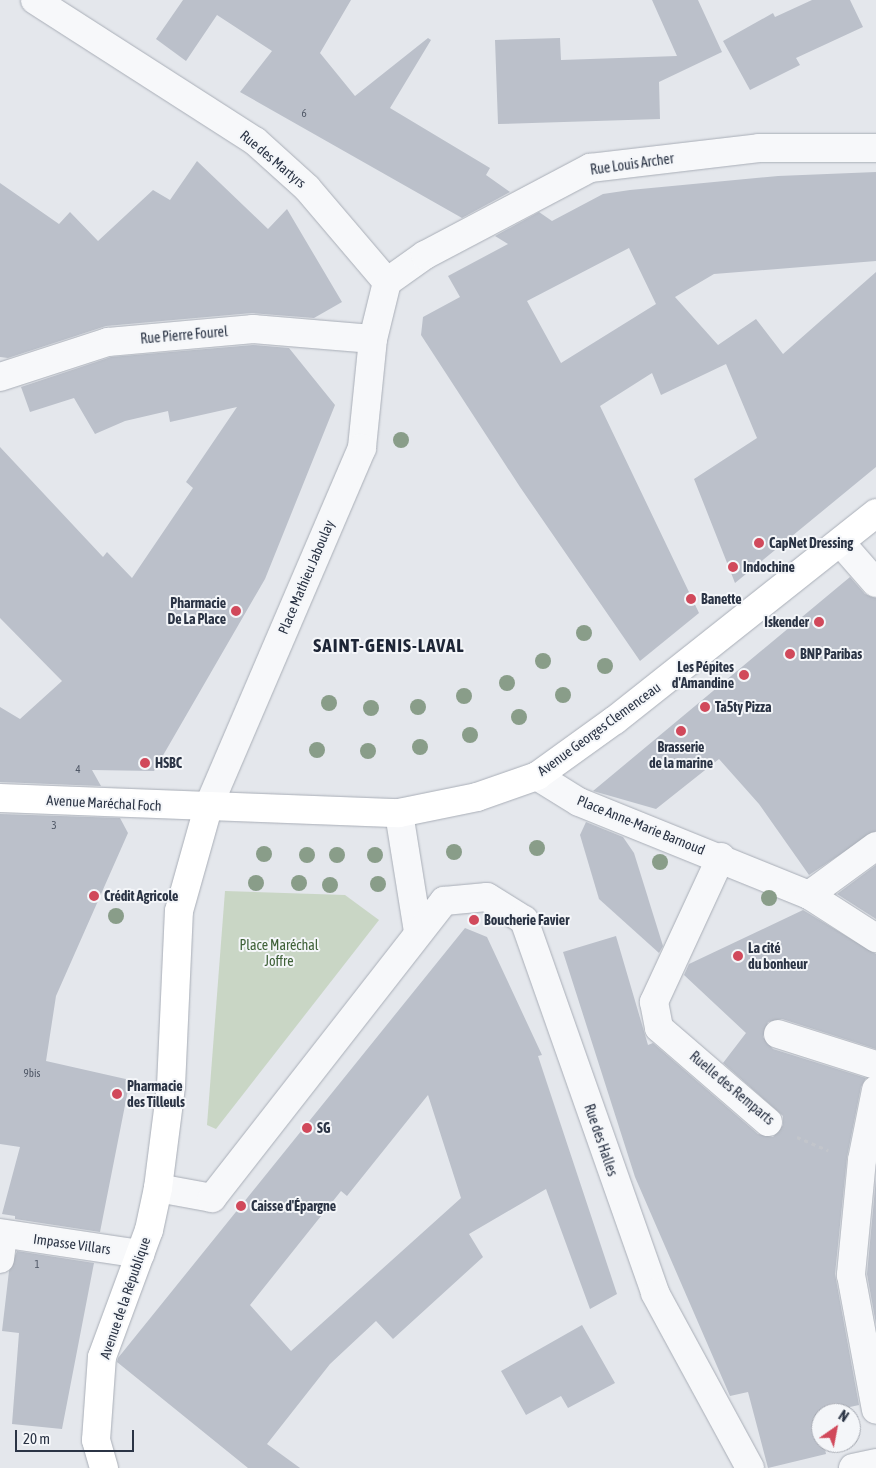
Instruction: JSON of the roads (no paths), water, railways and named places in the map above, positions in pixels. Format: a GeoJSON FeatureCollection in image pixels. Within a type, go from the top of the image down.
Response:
{"type":"FeatureCollection","features":[{"type":"Feature","properties":{"kind":"main road","name":"Avenue Georges Clemenceau"},"geometry":{"type":"LineString","coordinates":[[208,808],[399,813],[477,797],[537,776],[615,720],[876,514]]}},
{"type":"Feature","properties":{"kind":"main road","name":"Avenue Maréchal Foch"},"geometry":{"type":"LineString","coordinates":[[0,798],[208,808]]}},
{"type":"Feature","properties":{"kind":"main road"},"geometry":{"type":"LineString","coordinates":[[158,1188],[171,1086],[179,911],[208,808]]}},
{"type":"Feature","properties":{"kind":"main road","name":"Avenue de la République"},"geometry":{"type":"LineString","coordinates":[[104,1468],[96,1440],[102,1357],[140,1254],[158,1188]]}},
{"type":"Feature","properties":{"kind":"street","name":"Rue des Martyrs"},"geometry":{"type":"LineString","coordinates":[[34,0],[256,141],[307,188],[387,282]]}},
{"type":"Feature","properties":{"kind":"street","name":"Rue Louis Archer"},"geometry":{"type":"LineString","coordinates":[[387,282],[426,255],[590,168],[759,148],[876,148]]}},
{"type":"Feature","properties":{"kind":"street"},"geometry":{"type":"LineString","coordinates":[[373,339],[387,282]]}},
{"type":"Feature","properties":{"kind":"street","name":"Rue Pierre Fourel"},"geometry":{"type":"LineString","coordinates":[[0,377],[108,342],[253,328],[373,339]]}},
{"type":"Feature","properties":{"kind":"street","name":"Place Mathieu Jaboulay"},"geometry":{"type":"LineString","coordinates":[[208,808],[362,448],[373,339]]}},
{"type":"Feature","properties":{"kind":"street"},"geometry":{"type":"LineString","coordinates":[[841,543],[876,583]]}},
{"type":"Feature","properties":{"kind":"street","name":"Place Anne-Marie Barnoud"},"geometry":{"type":"LineString","coordinates":[[537,776],[579,802],[721,856],[809,895],[876,938]]}},
{"type":"Feature","properties":{"kind":"street"},"geometry":{"type":"LineString","coordinates":[[158,1188],[212,1198],[418,932],[399,813]]}},
{"type":"Feature","properties":{"kind":"street"},"geometry":{"type":"LineString","coordinates":[[809,895],[876,846]]}},
{"type":"Feature","properties":{"kind":"street","name":"Place Anne-Marie Barnoud"},"geometry":{"type":"LineString","coordinates":[[654,1002],[721,856]]}},
{"type":"Feature","properties":{"kind":"street","name":"Rue des Halles"},"geometry":{"type":"LineString","coordinates":[[418,932],[444,901],[487,897],[524,920],[655,1293],[750,1468]]}},
{"type":"Feature","properties":{"kind":"street","name":"Ruelle des Remparts"},"geometry":{"type":"LineString","coordinates":[[654,1002],[659,1028],[768,1122]]}},
{"type":"Feature","properties":{"kind":"street"},"geometry":{"type":"LineString","coordinates":[[778,1034],[876,1065]]}},
{"type":"Feature","properties":{"kind":"street"},"geometry":{"type":"LineString","coordinates":[[876,1090],[862,1160],[851,1275],[876,1410]]}},
{"type":"Feature","properties":{"kind":"street","name":"Impasse Villars"},"geometry":{"type":"LineString","coordinates":[[1,1242],[140,1254]]}},
{"type":"Feature","properties":{"kind":"street"},"geometry":{"type":"LineString","coordinates":[[853,1468],[876,1463]]}},
{"type":"Feature","properties":{"kind":"place","name":"CapNet Dressing"},"geometry":{"type":"Point","coordinates":[759,543]}},
{"type":"Feature","properties":{"kind":"place","name":"Indochine"},"geometry":{"type":"Point","coordinates":[733,567]}},
{"type":"Feature","properties":{"kind":"place","name":"Banette"},"geometry":{"type":"Point","coordinates":[691,599]}},
{"type":"Feature","properties":{"kind":"place","name":"Pharmacie De La Place"},"geometry":{"type":"Point","coordinates":[236,611]}},
{"type":"Feature","properties":{"kind":"place","name":"Iskender"},"geometry":{"type":"Point","coordinates":[819,622]}},
{"type":"Feature","properties":{"kind":"place","name":"BNP Paribas"},"geometry":{"type":"Point","coordinates":[790,654]}},
{"type":"Feature","properties":{"kind":"place","name":"Les Pépites d'Amandine"},"geometry":{"type":"Point","coordinates":[744,675]}},
{"type":"Feature","properties":{"kind":"place","name":"Ta5ty Pizza"},"geometry":{"type":"Point","coordinates":[705,707]}},
{"type":"Feature","properties":{"kind":"place","name":"Brasserie de la marine"},"geometry":{"type":"Point","coordinates":[681,731]}},
{"type":"Feature","properties":{"kind":"place","name":"HSBC"},"geometry":{"type":"Point","coordinates":[145,763]}},
{"type":"Feature","properties":{"kind":"place","name":"Crédit Agricole"},"geometry":{"type":"Point","coordinates":[94,896]}},
{"type":"Feature","properties":{"kind":"place","name":"Boucherie Favier"},"geometry":{"type":"Point","coordinates":[474,920]}},
{"type":"Feature","properties":{"kind":"place","name":"La cité du bonheur"},"geometry":{"type":"Point","coordinates":[738,956]}},
{"type":"Feature","properties":{"kind":"place","name":"Pharmacie des Tilleuls"},"geometry":{"type":"Point","coordinates":[117,1094]}},
{"type":"Feature","properties":{"kind":"place","name":"SG"},"geometry":{"type":"Point","coordinates":[307,1128]}},
{"type":"Feature","properties":{"kind":"place","name":"Caisse d'Épargne"},"geometry":{"type":"Point","coordinates":[241,1206]}},
{"type":"Feature","properties":{"kind":"district","name":"SAINT-GENIS-LAVAL"},"geometry":{"type":"Point","coordinates":[389,646]}},
{"type":"Feature","properties":{"kind":"park label","name":"Place Maréchal Joffre"},"geometry":{"type":"Point","coordinates":[279,954]}}]}
